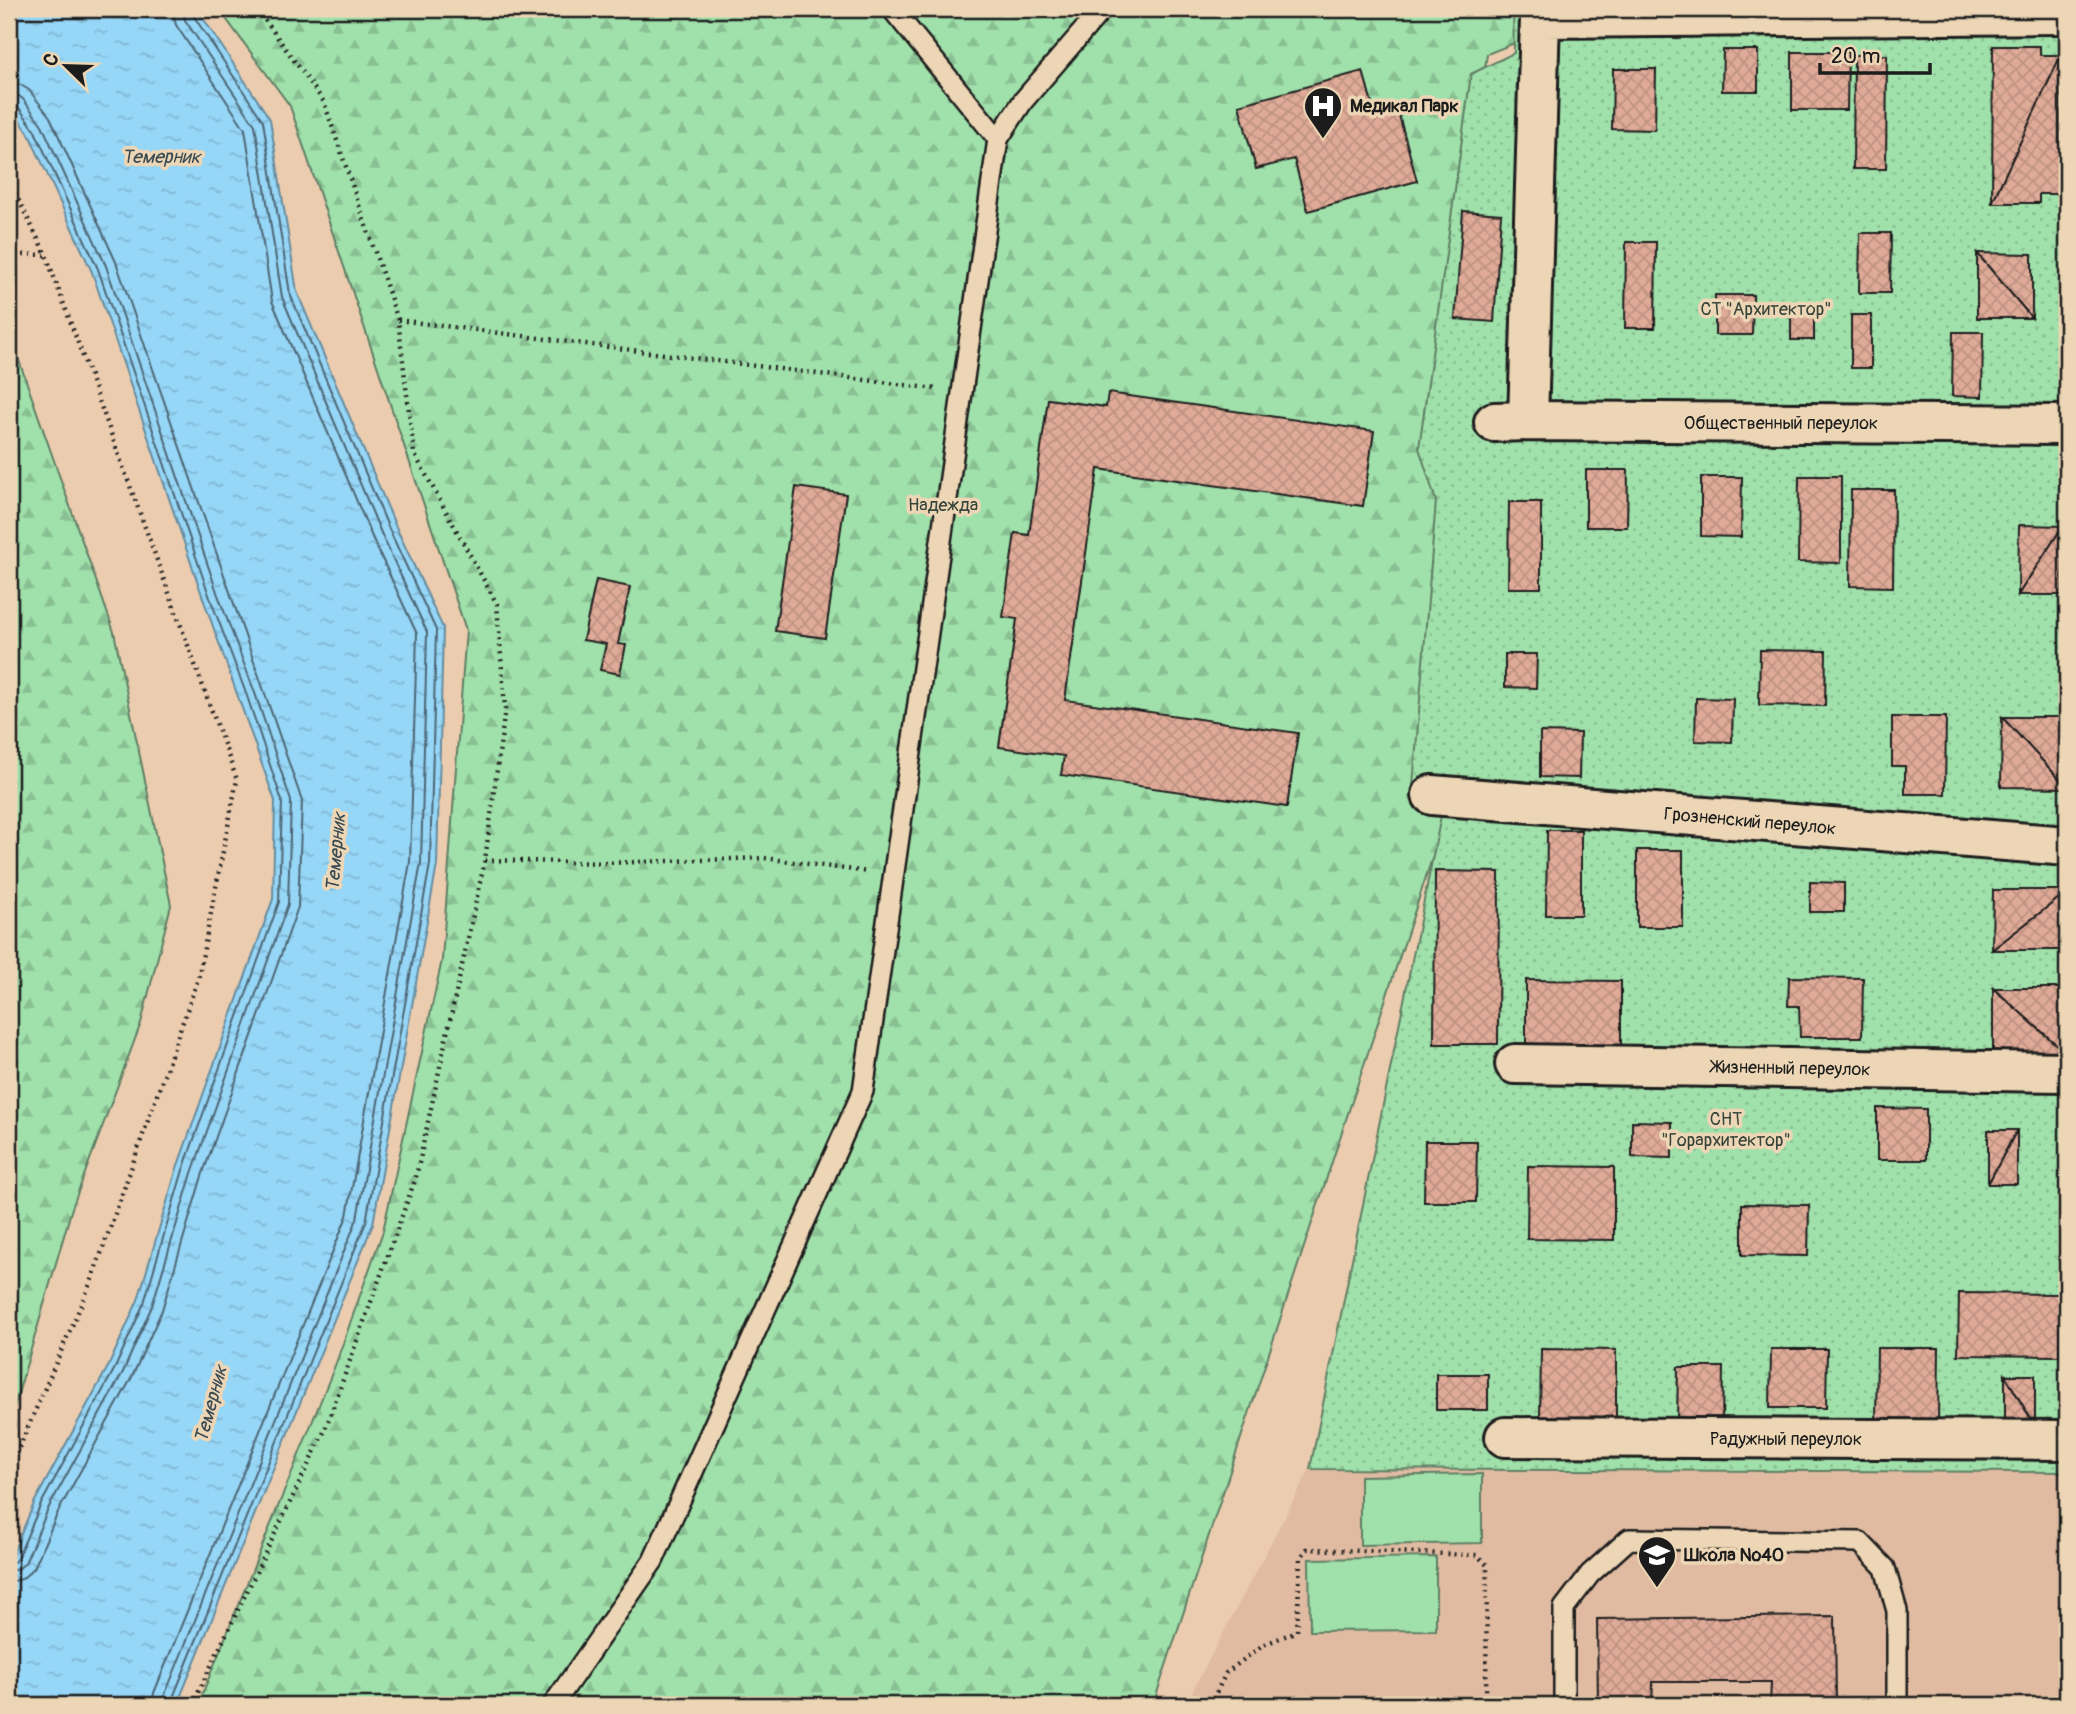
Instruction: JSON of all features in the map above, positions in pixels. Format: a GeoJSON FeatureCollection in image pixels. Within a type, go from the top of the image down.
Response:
{"type":"FeatureCollection","features":[{"type":"Feature","properties":{"kind":"street","name":"Общественный переулок"},"geometry":{"type":"LineString","coordinates":[[2067,14],[1541,18],[1511,421],[2067,425]]}},
{"type":"Feature","properties":{"kind":"street","name":"Грозненский переулок"},"geometry":{"type":"LineString","coordinates":[[1432,795],[2067,846]]}},
{"type":"Feature","properties":{"kind":"street","name":"Жизненный переулок"},"geometry":{"type":"LineString","coordinates":[[1514,1064],[2067,1072]]}},
{"type":"Feature","properties":{"kind":"street","name":"Радужный переулок"},"geometry":{"type":"LineString","coordinates":[[1505,1437],[2067,1440]]}},
{"type":"Feature","properties":{"kind":"lane"},"geometry":{"type":"LineString","coordinates":[[892,9],[998,139]]}},
{"type":"Feature","properties":{"kind":"lane"},"geometry":{"type":"LineString","coordinates":[[553,1705],[653,1561],[863,1091],[998,139],[1023,101],[1102,9]]}},
{"type":"Feature","properties":{"kind":"lane"},"geometry":{"type":"LineString","coordinates":[[1564,1705],[1564,1608],[1590,1574],[1629,1539],[1860,1542],[1885,1569],[1897,1611],[1897,1705]]}},
{"type":"Feature","properties":{"kind":"path"},"geometry":{"type":"LineString","coordinates":[[192,1705],[325,1430],[416,1177],[485,860],[505,709],[497,604],[414,453],[398,320],[324,102],[257,9]]}},
{"type":"Feature","properties":{"kind":"path"},"geometry":{"type":"LineString","coordinates":[[9,181],[46,255],[236,780],[198,979],[91,1282],[9,1471]]}},
{"type":"Feature","properties":{"kind":"path"},"geometry":{"type":"LineString","coordinates":[[9,254],[46,255]]}},
{"type":"Feature","properties":{"kind":"path"},"geometry":{"type":"LineString","coordinates":[[398,320],[961,393]]}},
{"type":"Feature","properties":{"kind":"path"},"geometry":{"type":"LineString","coordinates":[[485,860],[604,863],[764,858],[894,875]]}},
{"type":"Feature","properties":{"kind":"path"},"geometry":{"type":"LineString","coordinates":[[1210,1705],[1226,1673],[1263,1644],[1297,1631],[1300,1558],[1307,1549],[1478,1555],[1487,1565],[1486,1705]]}},
{"type":"Feature","properties":{"kind":"shaded area","name":"Школа №40"},"geometry":{"type":"Polygon","coordinates":[[[1310,1469],[2067,1472],[2067,1705],[1185,1705],[1310,1469]]]}},
{"type":"Feature","properties":{"kind":"green space","name":"Надежда"},"geometry":{"type":"Polygon","coordinates":[[[219,9],[1550,9],[1527,38],[1487,54],[1431,441],[1442,485],[1447,813],[1153,1705],[198,1705],[336,1363],[383,1231],[442,960],[466,630],[290,106],[219,9]]]}},
{"type":"Feature","properties":{"kind":"green space"},"geometry":{"type":"Polygon","coordinates":[[[1513,9],[2067,9],[2067,1472],[1310,1469],[1442,811],[1413,786],[1436,501],[1419,448],[1471,74],[1514,53],[1513,9]]]}},
{"type":"Feature","properties":{"kind":"green space"},"geometry":{"type":"Polygon","coordinates":[[[9,332],[114,632],[171,905],[141,1023],[72,1208],[9,1425],[9,332]]]}},
{"type":"Feature","properties":{"kind":"green space"},"geometry":{"type":"Polygon","coordinates":[[[1482,1474],[1482,1543],[1360,1545],[1360,1476],[1482,1474]]]}},
{"type":"Feature","properties":{"kind":"green space"},"geometry":{"type":"Polygon","coordinates":[[[1436,1557],[1436,1630],[1310,1631],[1309,1559],[1436,1557]]]}},
{"type":"Feature","properties":{"kind":"water","name":"Темерник"},"geometry":{"type":"Polygon","coordinates":[[[9,9],[197,9],[270,119],[297,292],[396,527],[443,628],[437,865],[373,1224],[177,1705],[9,1705],[9,1562],[35,1501],[109,1365],[138,1300],[177,1168],[273,899],[275,801],[92,272],[28,132],[9,106],[9,9]]]}},
{"type":"Feature","properties":{"kind":"building"},"geometry":{"type":"Polygon","coordinates":[[[1993,46],[2040,46],[2040,55],[2061,55],[1992,203],[1993,46]]]}},
{"type":"Feature","properties":{"kind":"building"},"geometry":{"type":"Polygon","coordinates":[[[1723,50],[1758,50],[1758,91],[1722,91],[1723,50]]]}},
{"type":"Feature","properties":{"kind":"building"},"geometry":{"type":"Polygon","coordinates":[[[1792,52],[1848,52],[1847,110],[1792,110],[1792,52]]]}},
{"type":"Feature","properties":{"kind":"building"},"geometry":{"type":"Polygon","coordinates":[[[1854,55],[1887,55],[1886,169],[1853,169],[1854,55]]]}},
{"type":"Feature","properties":{"kind":"building"},"geometry":{"type":"Polygon","coordinates":[[[2061,55],[2060,194],[2039,194],[2039,203],[1992,203],[2061,55]]]}},
{"type":"Feature","properties":{"kind":"building"},"geometry":{"type":"Polygon","coordinates":[[[1613,69],[1656,69],[1655,130],[1612,129],[1613,69]]]}},
{"type":"Feature","properties":{"kind":"building"},"geometry":{"type":"Polygon","coordinates":[[[1363,71],[1375,114],[1397,108],[1417,181],[1308,211],[1294,159],[1256,169],[1239,105],[1363,71]]]}},
{"type":"Feature","properties":{"kind":"building"},"geometry":{"type":"Polygon","coordinates":[[[1463,211],[1501,214],[1494,322],[1455,319],[1463,211]]]}},
{"type":"Feature","properties":{"kind":"building"},"geometry":{"type":"Polygon","coordinates":[[[1860,233],[1891,233],[1890,293],[1859,293],[1860,233]]]}},
{"type":"Feature","properties":{"kind":"building"},"geometry":{"type":"Polygon","coordinates":[[[1626,242],[1656,242],[1655,328],[1625,328],[1626,242]]]}},
{"type":"Feature","properties":{"kind":"building"},"geometry":{"type":"Polygon","coordinates":[[[1977,253],[2032,318],[1977,318],[1977,253]]]}},
{"type":"Feature","properties":{"kind":"building"},"geometry":{"type":"Polygon","coordinates":[[[1977,253],[2032,254],[2032,318],[1977,253]]]}},
{"type":"Feature","properties":{"kind":"building"},"geometry":{"type":"Polygon","coordinates":[[[1715,295],[1753,295],[1752,335],[1715,335],[1715,295]]]}},
{"type":"Feature","properties":{"kind":"building"},"geometry":{"type":"Polygon","coordinates":[[[1791,310],[1814,311],[1814,340],[1791,340],[1791,310]]]}},
{"type":"Feature","properties":{"kind":"building"},"geometry":{"type":"Polygon","coordinates":[[[1851,315],[1871,315],[1871,368],[1851,368],[1851,315]]]}},
{"type":"Feature","properties":{"kind":"building"},"geometry":{"type":"Polygon","coordinates":[[[1953,332],[1983,332],[1982,397],[1952,396],[1953,332]]]}},
{"type":"Feature","properties":{"kind":"building"},"geometry":{"type":"Polygon","coordinates":[[[1108,393],[1374,431],[1363,506],[1098,469],[1065,700],[1298,733],[1287,807],[1061,775],[1064,756],[999,747],[1017,619],[1003,617],[1015,533],[1029,535],[1048,399],[1106,407],[1108,393]]]}},
{"type":"Feature","properties":{"kind":"building"},"geometry":{"type":"Polygon","coordinates":[[[1586,470],[1628,470],[1627,527],[1586,527],[1586,470]]]}},
{"type":"Feature","properties":{"kind":"building"},"geometry":{"type":"Polygon","coordinates":[[[1799,476],[1841,476],[1841,563],[1798,562],[1799,476]]]}},
{"type":"Feature","properties":{"kind":"building"},"geometry":{"type":"Polygon","coordinates":[[[1701,477],[1742,477],[1741,537],[1701,536],[1701,477]]]}},
{"type":"Feature","properties":{"kind":"building"},"geometry":{"type":"Polygon","coordinates":[[[796,487],[846,494],[825,638],[775,631],[796,487]]]}},
{"type":"Feature","properties":{"kind":"building"},"geometry":{"type":"Polygon","coordinates":[[[1851,490],[1894,490],[1893,587],[1850,586],[1851,490]]]}},
{"type":"Feature","properties":{"kind":"building"},"geometry":{"type":"Polygon","coordinates":[[[1509,502],[1541,502],[1541,588],[1508,588],[1509,502]]]}},
{"type":"Feature","properties":{"kind":"building"},"geometry":{"type":"Polygon","coordinates":[[[2019,525],[2063,526],[2018,595],[2019,525]]]}},
{"type":"Feature","properties":{"kind":"building"},"geometry":{"type":"Polygon","coordinates":[[[2063,526],[2062,595],[2018,595],[2063,526]]]}},
{"type":"Feature","properties":{"kind":"building"},"geometry":{"type":"Polygon","coordinates":[[[596,580],[630,587],[618,644],[626,645],[620,674],[600,670],[606,644],[583,640],[596,580]]]}},
{"type":"Feature","properties":{"kind":"building"},"geometry":{"type":"Polygon","coordinates":[[[1760,650],[1826,651],[1825,706],[1759,705],[1760,650]]]}},
{"type":"Feature","properties":{"kind":"building"},"geometry":{"type":"Polygon","coordinates":[[[1505,654],[1537,654],[1536,688],[1505,687],[1505,654]]]}},
{"type":"Feature","properties":{"kind":"building"},"geometry":{"type":"Polygon","coordinates":[[[1696,698],[1733,699],[1732,742],[1695,741],[1696,698]]]}},
{"type":"Feature","properties":{"kind":"building"},"geometry":{"type":"Polygon","coordinates":[[[1892,717],[1946,717],[1945,794],[1905,794],[1905,766],[1892,766],[1892,717]]]}},
{"type":"Feature","properties":{"kind":"building"},"geometry":{"type":"Polygon","coordinates":[[[2002,717],[2067,787],[2067,788],[2001,787],[2002,717]]]}},
{"type":"Feature","properties":{"kind":"building"},"geometry":{"type":"Polygon","coordinates":[[[2002,717],[2067,717],[2067,787],[2002,717]]]}},
{"type":"Feature","properties":{"kind":"building"},"geometry":{"type":"Polygon","coordinates":[[[1540,732],[1580,733],[1579,778],[1540,777],[1540,732]]]}},
{"type":"Feature","properties":{"kind":"building"},"geometry":{"type":"Polygon","coordinates":[[[1547,830],[1581,830],[1581,915],[1546,915],[1547,830]]]}},
{"type":"Feature","properties":{"kind":"building"},"geometry":{"type":"Polygon","coordinates":[[[1637,850],[1683,850],[1683,927],[1637,927],[1637,850]]]}},
{"type":"Feature","properties":{"kind":"building"},"geometry":{"type":"Polygon","coordinates":[[[1435,871],[1499,872],[1498,1044],[1434,1044],[1435,871]]]}},
{"type":"Feature","properties":{"kind":"building"},"geometry":{"type":"Polygon","coordinates":[[[1810,882],[1844,883],[1844,912],[1810,912],[1810,882]]]}},
{"type":"Feature","properties":{"kind":"building"},"geometry":{"type":"Polygon","coordinates":[[[1993,890],[2067,890],[2067,892],[1992,950],[1993,890]]]}},
{"type":"Feature","properties":{"kind":"building"},"geometry":{"type":"Polygon","coordinates":[[[2067,892],[2067,950],[1992,950],[2067,892]]]}},
{"type":"Feature","properties":{"kind":"building"},"geometry":{"type":"Polygon","coordinates":[[[1789,977],[1863,978],[1862,1037],[1800,1037],[1799,1006],[1788,1006],[1789,977]]]}},
{"type":"Feature","properties":{"kind":"building"},"geometry":{"type":"Polygon","coordinates":[[[1526,980],[1621,981],[1621,1047],[1526,1047],[1526,980]]]}},
{"type":"Feature","properties":{"kind":"building"},"geometry":{"type":"Polygon","coordinates":[[[1993,988],[2066,1053],[1993,1053],[1993,988]]]}},
{"type":"Feature","properties":{"kind":"building"},"geometry":{"type":"Polygon","coordinates":[[[1993,988],[2067,988],[2066,1053],[1993,988]]]}},
{"type":"Feature","properties":{"kind":"building"},"geometry":{"type":"Polygon","coordinates":[[[1877,1108],[1926,1109],[1926,1160],[1877,1160],[1877,1108]]]}},
{"type":"Feature","properties":{"kind":"building"},"geometry":{"type":"Polygon","coordinates":[[[1632,1121],[1672,1122],[1672,1158],[1632,1157],[1632,1121]]]}},
{"type":"Feature","properties":{"kind":"building"},"geometry":{"type":"Polygon","coordinates":[[[1988,1130],[2017,1130],[1988,1184],[1988,1130]]]}},
{"type":"Feature","properties":{"kind":"building"},"geometry":{"type":"Polygon","coordinates":[[[2017,1130],[2017,1184],[1988,1184],[2017,1130]]]}},
{"type":"Feature","properties":{"kind":"building"},"geometry":{"type":"Polygon","coordinates":[[[1425,1141],[1477,1141],[1476,1202],[1424,1202],[1425,1141]]]}},
{"type":"Feature","properties":{"kind":"building"},"geometry":{"type":"Polygon","coordinates":[[[1528,1166],[1614,1167],[1614,1240],[1527,1239],[1528,1166]]]}},
{"type":"Feature","properties":{"kind":"building"},"geometry":{"type":"Polygon","coordinates":[[[1742,1204],[1809,1205],[1808,1256],[1742,1255],[1742,1204]]]}},
{"type":"Feature","properties":{"kind":"building"},"geometry":{"type":"Polygon","coordinates":[[[1959,1293],[2061,1294],[2060,1356],[1958,1355],[1959,1293]]]}},
{"type":"Feature","properties":{"kind":"building"},"geometry":{"type":"Polygon","coordinates":[[[1877,1348],[1939,1348],[1938,1424],[1876,1423],[1877,1348]]]}},
{"type":"Feature","properties":{"kind":"building"},"geometry":{"type":"Polygon","coordinates":[[[1541,1349],[1616,1350],[1616,1419],[1540,1419],[1541,1349]]]}},
{"type":"Feature","properties":{"kind":"building"},"geometry":{"type":"Polygon","coordinates":[[[1771,1349],[1827,1349],[1826,1408],[1770,1408],[1771,1349]]]}},
{"type":"Feature","properties":{"kind":"building"},"geometry":{"type":"Polygon","coordinates":[[[1678,1367],[1723,1367],[1722,1424],[1677,1424],[1678,1367]]]}},
{"type":"Feature","properties":{"kind":"building"},"geometry":{"type":"Polygon","coordinates":[[[1436,1374],[1488,1374],[1488,1410],[1436,1410],[1436,1374]]]}},
{"type":"Feature","properties":{"kind":"building"},"geometry":{"type":"Polygon","coordinates":[[[2005,1375],[2035,1426],[2005,1426],[2005,1375]]]}},
{"type":"Feature","properties":{"kind":"building"},"geometry":{"type":"Polygon","coordinates":[[[2005,1375],[2035,1375],[2035,1426],[2005,1375]]]}},
{"type":"Feature","properties":{"kind":"building"},"geometry":{"type":"Polygon","coordinates":[[[1835,1616],[1836,1705],[1770,1705],[1771,1682],[1653,1682],[1652,1705],[1598,1705],[1597,1619],[1835,1616]]]}},
{"type":"Feature","properties":{"kind":"place","name":"Медикал Парк"},"geometry":{"type":"Point","coordinates":[1323,140]}},
{"type":"Feature","properties":{"kind":"place","name":"Школа №40"},"geometry":{"type":"Point","coordinates":[1657,1589]}},
{"type":"Feature","properties":{"kind":"park label","name":"СТ \"Архитектор\""},"geometry":{"type":"Point","coordinates":[1766,309]}},
{"type":"Feature","properties":{"kind":"park label","name":"СНТ \"Горархитектор\""},"geometry":{"type":"Point","coordinates":[1726,1129]}}]}
